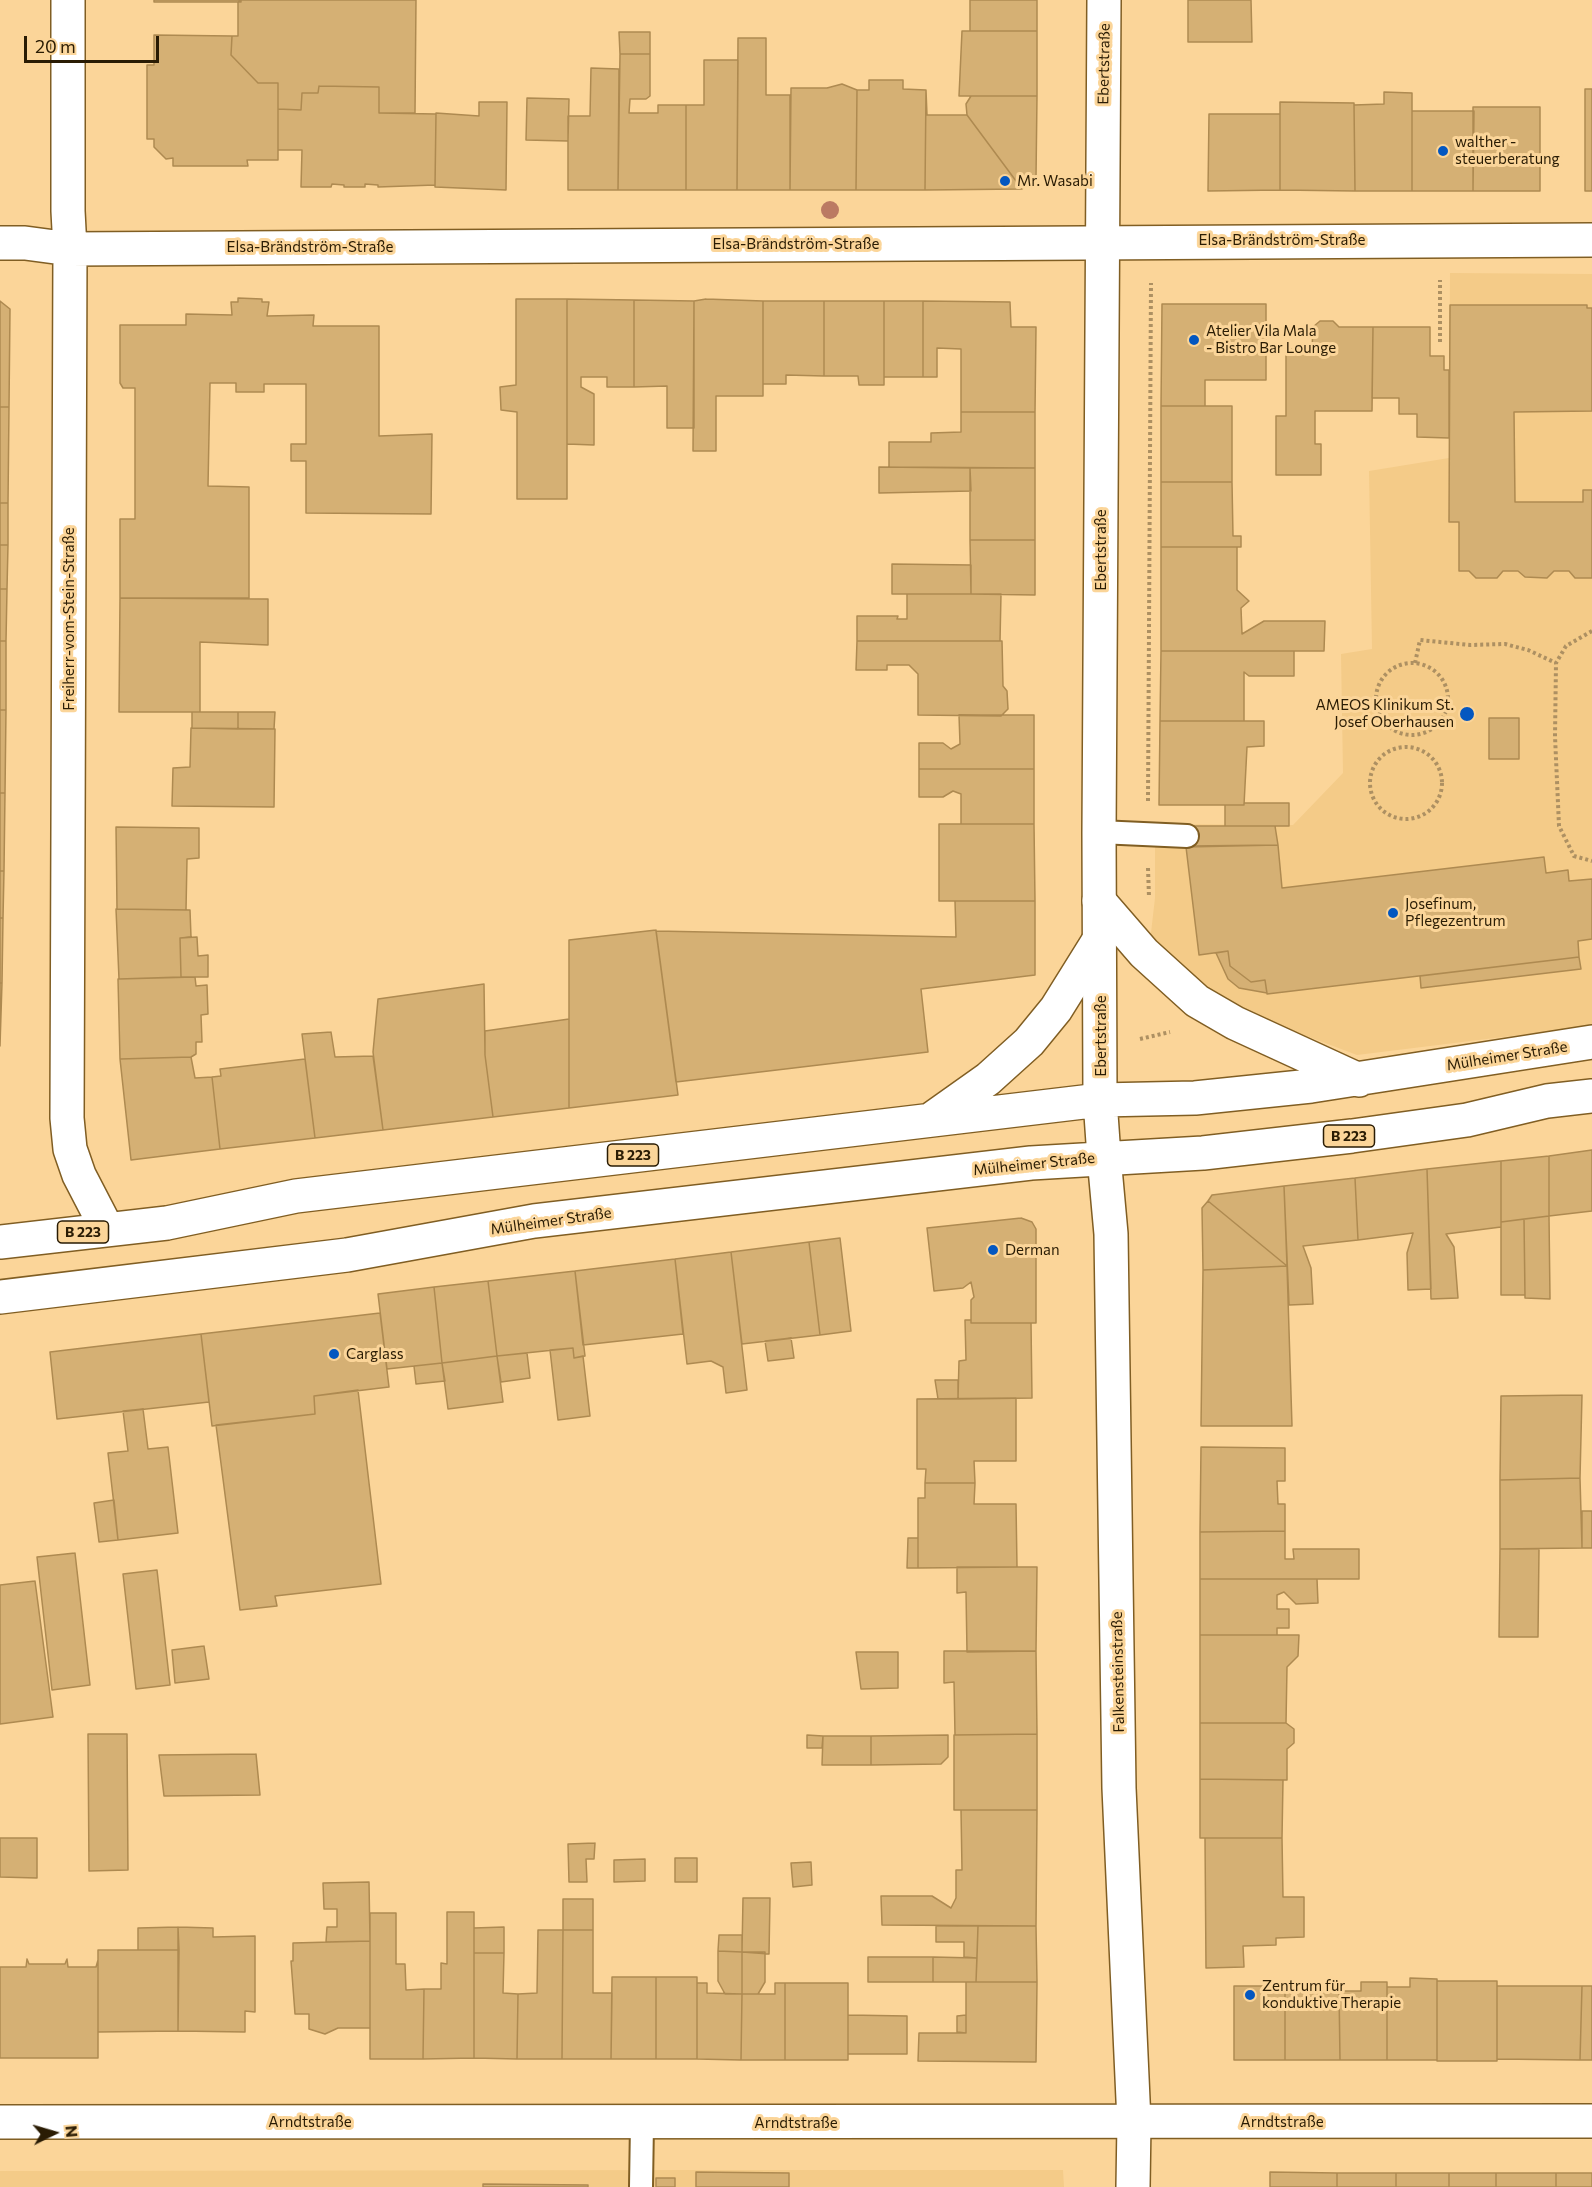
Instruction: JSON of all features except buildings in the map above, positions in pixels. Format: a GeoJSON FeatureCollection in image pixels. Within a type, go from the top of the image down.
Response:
{"type":"FeatureCollection","features":[{"type":"Feature","properties":{"kind":"street","name":"Freiherr-vom-Stein-Straße"},"geometry":{"type":"LineString","coordinates":[[68,0],[70,249],[68,1118],[70,1149],[79,1175],[107,1229]]}},
{"type":"Feature","properties":{"kind":"street","name":"Ebertstraße"},"geometry":{"type":"LineString","coordinates":[[1100,1100],[1099,832],[1104,0]]}},
{"type":"Feature","properties":{"kind":"street","name":"Elsa-Brändström-Straße"},"geometry":{"type":"LineString","coordinates":[[0,243],[26,243],[70,249],[1592,240]]}},
{"type":"Feature","properties":{"kind":"street"},"geometry":{"type":"LineString","coordinates":[[1099,900],[1144,953],[1197,1001],[1235,1023],[1359,1080]]}},
{"type":"Feature","properties":{"kind":"street"},"geometry":{"type":"LineString","coordinates":[[930,1120],[988,1079],[1029,1042],[1056,1009],[1099,940]]}},
{"type":"Feature","properties":{"kind":"street","name":"Mülheimer Straße"},"geometry":{"type":"LineString","coordinates":[[0,1242],[167,1223],[296,1196],[1100,1100],[1195,1098],[1359,1080],[1592,1042]]}},
{"type":"Feature","properties":{"kind":"street","name":"Mülheimer Straße"},"geometry":{"type":"LineString","coordinates":[[0,1297],[347,1255],[534,1221],[1031,1163],[1203,1153],[1352,1136],[1467,1120],[1547,1101],[1592,1096]]}},
{"type":"Feature","properties":{"kind":"street","name":"Mülheimer Straße"},"geometry":{"type":"LineString","coordinates":[[1100,1100],[1104,1157]]}},
{"type":"Feature","properties":{"kind":"street","name":"Falkensteinstraße"},"geometry":{"type":"LineString","coordinates":[[1104,1157],[1111,1234],[1121,1860],[1134,2122],[1133,2187]]}},
{"type":"Feature","properties":{"kind":"street","name":"Arndtstraße"},"geometry":{"type":"LineString","coordinates":[[0,2122],[1592,2121]]}},
{"type":"Feature","properties":{"kind":"lane"},"geometry":{"type":"LineString","coordinates":[[1099,832],[1187,836]]}},
{"type":"Feature","properties":{"kind":"lane"},"geometry":{"type":"LineString","coordinates":[[641,2187],[642,2123]]}},
{"type":"Feature","properties":{"kind":"path"},"geometry":{"type":"LineString","coordinates":[[1439,240],[1440,342]]}},
{"type":"Feature","properties":{"kind":"path"},"geometry":{"type":"LineString","coordinates":[[1149,903],[1151,285],[1156,241]]}},
{"type":"Feature","properties":{"kind":"path"},"geometry":{"type":"LineString","coordinates":[[1592,631],[1566,646],[1556,663],[1559,826],[1574,856],[1592,861]]}},
{"type":"Feature","properties":{"kind":"path"},"geometry":{"type":"LineString","coordinates":[[1415,663],[1420,640],[1470,645],[1505,644],[1528,650],[1556,663]]}},
{"type":"Feature","properties":{"kind":"path"},"geometry":{"type":"LineString","coordinates":[[1415,663],[1429,666],[1440,675],[1447,688],[1448,702],[1444,716],[1435,727],[1423,734],[1409,735],[1395,732],[1384,722],[1377,710],[1376,696],[1379,682],[1388,671],[1401,664],[1415,663]]}},
{"type":"Feature","properties":{"kind":"path"},"geometry":{"type":"LineString","coordinates":[[1408,746],[1409,735]]}},
{"type":"Feature","properties":{"kind":"path"},"geometry":{"type":"LineString","coordinates":[[1408,746],[1422,750],[1434,759],[1440,772],[1442,786],[1438,800],[1429,811],[1417,818],[1403,820],[1389,816],[1378,807],[1371,794],[1370,780],[1373,766],[1382,755],[1394,748],[1408,746]]}},
{"type":"Feature","properties":{"kind":"shaded area","name":"AMEOS Klinikum St. Josef Oberhausen"},"geometry":{"type":"Polygon","coordinates":[[[1450,273],[1592,274],[1592,1026],[1357,1055],[1206,998],[1149,950],[1155,898],[1155,824],[1293,825],[1343,773],[1341,654],[1372,649],[1369,471],[1449,458],[1450,273]]]}},
{"type":"Feature","properties":{"kind":"shaded area"},"geometry":{"type":"Polygon","coordinates":[[[1063,2170],[1064,2187],[0,2187],[0,2171],[1063,2170]]]}},
{"type":"Feature","properties":{"kind":"place","name":"walther - steuerberatung"},"geometry":{"type":"Point","coordinates":[1443,151]}},
{"type":"Feature","properties":{"kind":"place","name":"Mr. Wasabi"},"geometry":{"type":"Point","coordinates":[1005,181]}},
{"type":"Feature","properties":{"kind":"place","name":"Atelier Vila Mala - Bistro Bar Lounge"},"geometry":{"type":"Point","coordinates":[1194,340]}},
{"type":"Feature","properties":{"kind":"place","name":"AMEOS Klinikum St. Josef Oberhausen"},"geometry":{"type":"Point","coordinates":[1467,714]}},
{"type":"Feature","properties":{"kind":"place","name":"Josefinum, Pflegezentrum"},"geometry":{"type":"Point","coordinates":[1393,913]}},
{"type":"Feature","properties":{"kind":"place","name":"Derman"},"geometry":{"type":"Point","coordinates":[993,1250]}},
{"type":"Feature","properties":{"kind":"place","name":"Carglass"},"geometry":{"type":"Point","coordinates":[334,1354]}},
{"type":"Feature","properties":{"kind":"place","name":"Zentrum für konduktive Therapie"},"geometry":{"type":"Point","coordinates":[1250,1995]}}]}
